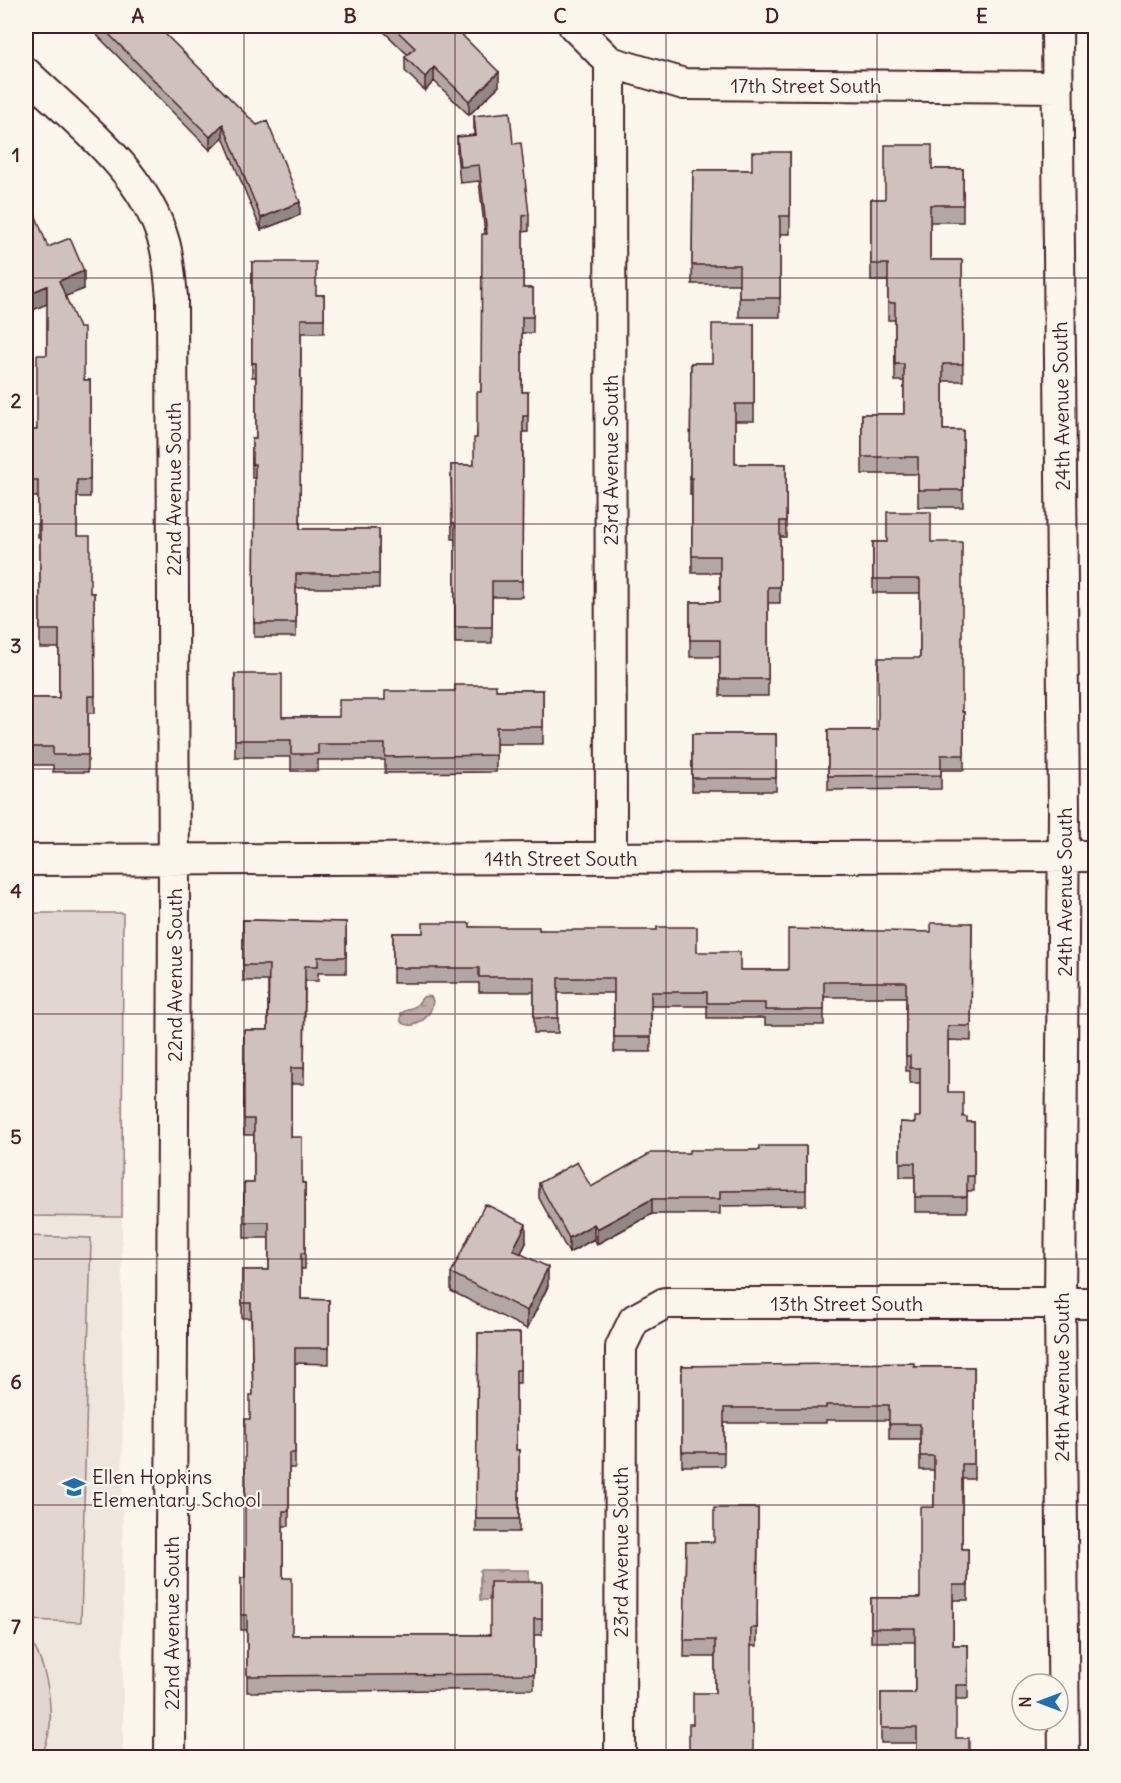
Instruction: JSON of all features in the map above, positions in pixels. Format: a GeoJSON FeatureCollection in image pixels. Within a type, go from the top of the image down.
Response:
{"type":"FeatureCollection","features":[{"type":"Feature","properties":{"kind":"street","name":"17th Street South"},"geometry":{"type":"LineString","coordinates":[[574,26],[610,62],[684,84],[1058,87]]}},
{"type":"Feature","properties":{"kind":"street","name":"24th Avenue South"},"geometry":{"type":"LineString","coordinates":[[1057,26],[1064,856],[1060,1303],[1064,1758]]}},
{"type":"Feature","properties":{"kind":"street","name":"23rd Avenue South"},"geometry":{"type":"LineString","coordinates":[[610,62],[611,858]]}},
{"type":"Feature","properties":{"kind":"street","name":"22nd Avenue South"},"geometry":{"type":"LineString","coordinates":[[26,73],[120,162],[146,197],[165,242],[172,297],[174,859],[170,1758]]}},
{"type":"Feature","properties":{"kind":"street","name":"14th Street South"},"geometry":{"type":"LineString","coordinates":[[26,860],[1095,856]]}},
{"type":"Feature","properties":{"kind":"street","name":"13th Street South"},"geometry":{"type":"LineString","coordinates":[[621,1347],[634,1320],[665,1303],[1095,1303]]}},
{"type":"Feature","properties":{"kind":"street","name":"23rd Avenue South"},"geometry":{"type":"LineString","coordinates":[[620,1758],[621,1347]]}},
{"type":"Feature","properties":{"kind":"shaded area"},"geometry":{"type":"Polygon","coordinates":[[[26,913],[123,913],[122,1217],[26,1216],[26,913]]]}},
{"type":"Feature","properties":{"kind":"shaded area","name":"Ellen Hopkins Elementary School"},"geometry":{"type":"Polygon","coordinates":[[[26,1216],[122,1217],[123,1757],[26,1758],[26,1216]]]}},
{"type":"Feature","properties":{"kind":"shaded area"},"geometry":{"type":"Polygon","coordinates":[[[26,1236],[91,1238],[81,1622],[26,1620],[26,1236]]]}},
{"type":"Feature","properties":{"kind":"shaded area"},"geometry":{"type":"Polygon","coordinates":[[[26,1633],[42,1665],[50,1701],[50,1726],[42,1757],[26,1757],[26,1633]]]}},
{"type":"Feature","properties":{"kind":"water"},"geometry":{"type":"Polygon","coordinates":[[[427,996],[433,1001],[432,1007],[422,1021],[412,1025],[401,1022],[401,1013],[416,1006],[423,997],[427,996]]]}},
{"type":"Feature","properties":{"kind":"water"},"geometry":{"type":"Polygon","coordinates":[[[480,1570],[529,1570],[529,1594],[489,1594],[489,1600],[480,1600],[480,1570]]]}},
{"type":"Feature","properties":{"kind":"building"},"geometry":{"type":"Polygon","coordinates":[[[101,26],[157,26],[257,125],[267,121],[300,202],[261,218],[223,124],[210,137],[101,26]]]}},
{"type":"Feature","properties":{"kind":"building"},"geometry":{"type":"Polygon","coordinates":[[[392,26],[453,26],[499,72],[469,101],[434,67],[425,77],[405,57],[415,48],[392,26]]]}},
{"type":"Feature","properties":{"kind":"building"},"geometry":{"type":"Polygon","coordinates":[[[510,112],[513,144],[521,143],[529,215],[523,216],[523,288],[533,288],[533,317],[522,317],[522,392],[528,392],[528,416],[523,416],[522,581],[492,581],[492,627],[455,627],[455,523],[452,523],[451,465],[474,465],[474,438],[477,438],[477,392],[481,392],[482,234],[487,234],[479,165],[460,167],[457,137],[476,135],[474,116],[510,112]]]}},
{"type":"Feature","properties":{"kind":"building"},"geometry":{"type":"Polygon","coordinates":[[[885,145],[932,145],[932,169],[963,169],[963,205],[930,205],[930,260],[962,260],[963,364],[943,364],[943,430],[963,430],[963,490],[918,490],[918,457],[862,457],[862,414],[904,414],[904,364],[895,364],[895,303],[888,303],[888,264],[871,264],[871,199],[885,199],[885,145]]]}},
{"type":"Feature","properties":{"kind":"building"},"geometry":{"type":"Polygon","coordinates":[[[752,152],[790,152],[790,216],[780,216],[780,298],[739,298],[739,265],[692,265],[693,170],[752,170],[752,152]]]}},
{"type":"Feature","properties":{"kind":"building"},"geometry":{"type":"Polygon","coordinates":[[[30,201],[48,247],[70,238],[84,271],[59,281],[79,328],[84,328],[84,380],[90,380],[90,480],[77,480],[77,536],[90,536],[90,593],[94,593],[95,696],[88,696],[88,755],[53,755],[53,747],[26,747],[26,698],[59,698],[59,630],[40,630],[38,480],[26,480],[26,430],[37,430],[37,355],[47,355],[47,286],[26,295],[26,203],[30,201]]]}},
{"type":"Feature","properties":{"kind":"building"},"geometry":{"type":"Polygon","coordinates":[[[252,262],[316,262],[316,295],[324,295],[324,319],[301,319],[300,529],[379,529],[379,574],[296,574],[296,623],[254,623],[255,464],[252,464],[252,439],[256,439],[256,363],[252,363],[252,262]]]}},
{"type":"Feature","properties":{"kind":"building"},"geometry":{"type":"Polygon","coordinates":[[[712,324],[754,324],[754,404],[735,404],[735,464],[786,464],[786,521],[780,521],[780,587],[768,587],[768,679],[720,679],[720,640],[690,640],[690,602],[720,602],[720,556],[692,556],[691,363],[712,363],[712,324]]]}},
{"type":"Feature","properties":{"kind":"building"},"geometry":{"type":"Polygon","coordinates":[[[887,512],[931,512],[931,542],[962,542],[964,755],[941,755],[941,775],[828,776],[828,730],[878,730],[878,658],[920,658],[920,579],[873,579],[873,542],[887,542],[887,512]]]}},
{"type":"Feature","properties":{"kind":"building"},"geometry":{"type":"Polygon","coordinates":[[[235,674],[282,674],[282,717],[339,717],[339,700],[385,700],[385,691],[455,691],[455,685],[496,685],[496,690],[543,690],[543,727],[496,727],[496,755],[385,757],[385,744],[318,744],[318,754],[291,754],[291,740],[235,740],[235,674]]]}},
{"type":"Feature","properties":{"kind":"building"},"geometry":{"type":"Polygon","coordinates":[[[692,734],[776,734],[776,778],[692,778],[692,734]]]}},
{"type":"Feature","properties":{"kind":"building"},"geometry":{"type":"Polygon","coordinates":[[[243,920],[346,922],[346,957],[318,957],[318,966],[305,966],[304,1068],[291,1068],[291,1137],[302,1137],[302,1183],[305,1183],[305,1253],[301,1253],[301,1299],[329,1300],[329,1348],[295,1348],[295,1453],[289,1453],[289,1511],[283,1511],[283,1578],[292,1578],[292,1635],[490,1635],[490,1582],[542,1582],[542,1619],[534,1619],[534,1674],[247,1676],[247,1615],[241,1615],[241,1578],[245,1578],[245,1419],[250,1419],[250,1395],[253,1395],[251,1303],[242,1303],[242,1270],[269,1270],[269,1222],[244,1222],[244,1183],[254,1183],[254,1119],[244,1119],[244,1030],[268,1030],[269,965],[243,965],[243,920]]]}},
{"type":"Feature","properties":{"kind":"building"},"geometry":{"type":"Polygon","coordinates":[[[423,923],[470,923],[470,927],[539,927],[539,930],[657,930],[657,927],[697,927],[697,952],[740,952],[740,970],[788,970],[788,929],[931,932],[931,923],[972,923],[971,1026],[948,1026],[948,1092],[963,1092],[963,1117],[967,1117],[967,1122],[974,1122],[974,1176],[967,1176],[967,1197],[915,1197],[915,1163],[900,1163],[900,1122],[915,1123],[915,1117],[920,1117],[920,1068],[910,1068],[910,1056],[906,1056],[906,982],[824,982],[824,1010],[765,1010],[765,1003],[707,1003],[707,992],[651,992],[651,1037],[614,1037],[614,978],[558,978],[558,1018],[534,1018],[534,977],[479,977],[479,968],[393,968],[393,933],[423,933],[423,923]]]}},
{"type":"Feature","properties":{"kind":"building"},"geometry":{"type":"Polygon","coordinates":[[[759,1146],[806,1146],[806,1190],[720,1191],[720,1199],[652,1199],[597,1229],[594,1224],[569,1238],[539,1183],[577,1162],[591,1187],[651,1153],[689,1153],[689,1150],[759,1150],[759,1146]]]}},
{"type":"Feature","properties":{"kind":"building"},"geometry":{"type":"Polygon","coordinates":[[[485,1204],[526,1224],[513,1250],[548,1267],[527,1311],[451,1273],[485,1204]]]}},
{"type":"Feature","properties":{"kind":"building"},"geometry":{"type":"Polygon","coordinates":[[[478,1333],[520,1333],[520,1370],[516,1370],[519,1519],[476,1519],[478,1333]]]}},
{"type":"Feature","properties":{"kind":"building"},"geometry":{"type":"Polygon","coordinates":[[[914,1363],[914,1367],[974,1367],[974,1464],[962,1464],[962,1549],[968,1549],[968,1585],[953,1585],[953,1645],[968,1645],[968,1685],[956,1685],[956,1738],[969,1738],[969,1758],[917,1758],[917,1728],[881,1728],[881,1693],[915,1693],[915,1628],[871,1628],[871,1598],[920,1598],[920,1507],[934,1507],[934,1456],[920,1456],[920,1424],[889,1424],[889,1405],[826,1405],[826,1408],[724,1408],[724,1452],[682,1452],[682,1366],[914,1363]]]}},
{"type":"Feature","properties":{"kind":"building"},"geometry":{"type":"Polygon","coordinates":[[[714,1508],[758,1508],[757,1628],[751,1628],[753,1758],[689,1758],[689,1724],[693,1724],[693,1693],[715,1693],[715,1640],[684,1640],[686,1542],[714,1542],[714,1508]]]}},
{"type":"Feature","properties":{"kind":"place","name":"Ellen Hopkins Elementary School"},"geometry":{"type":"Point","coordinates":[74,1487]}}]}
